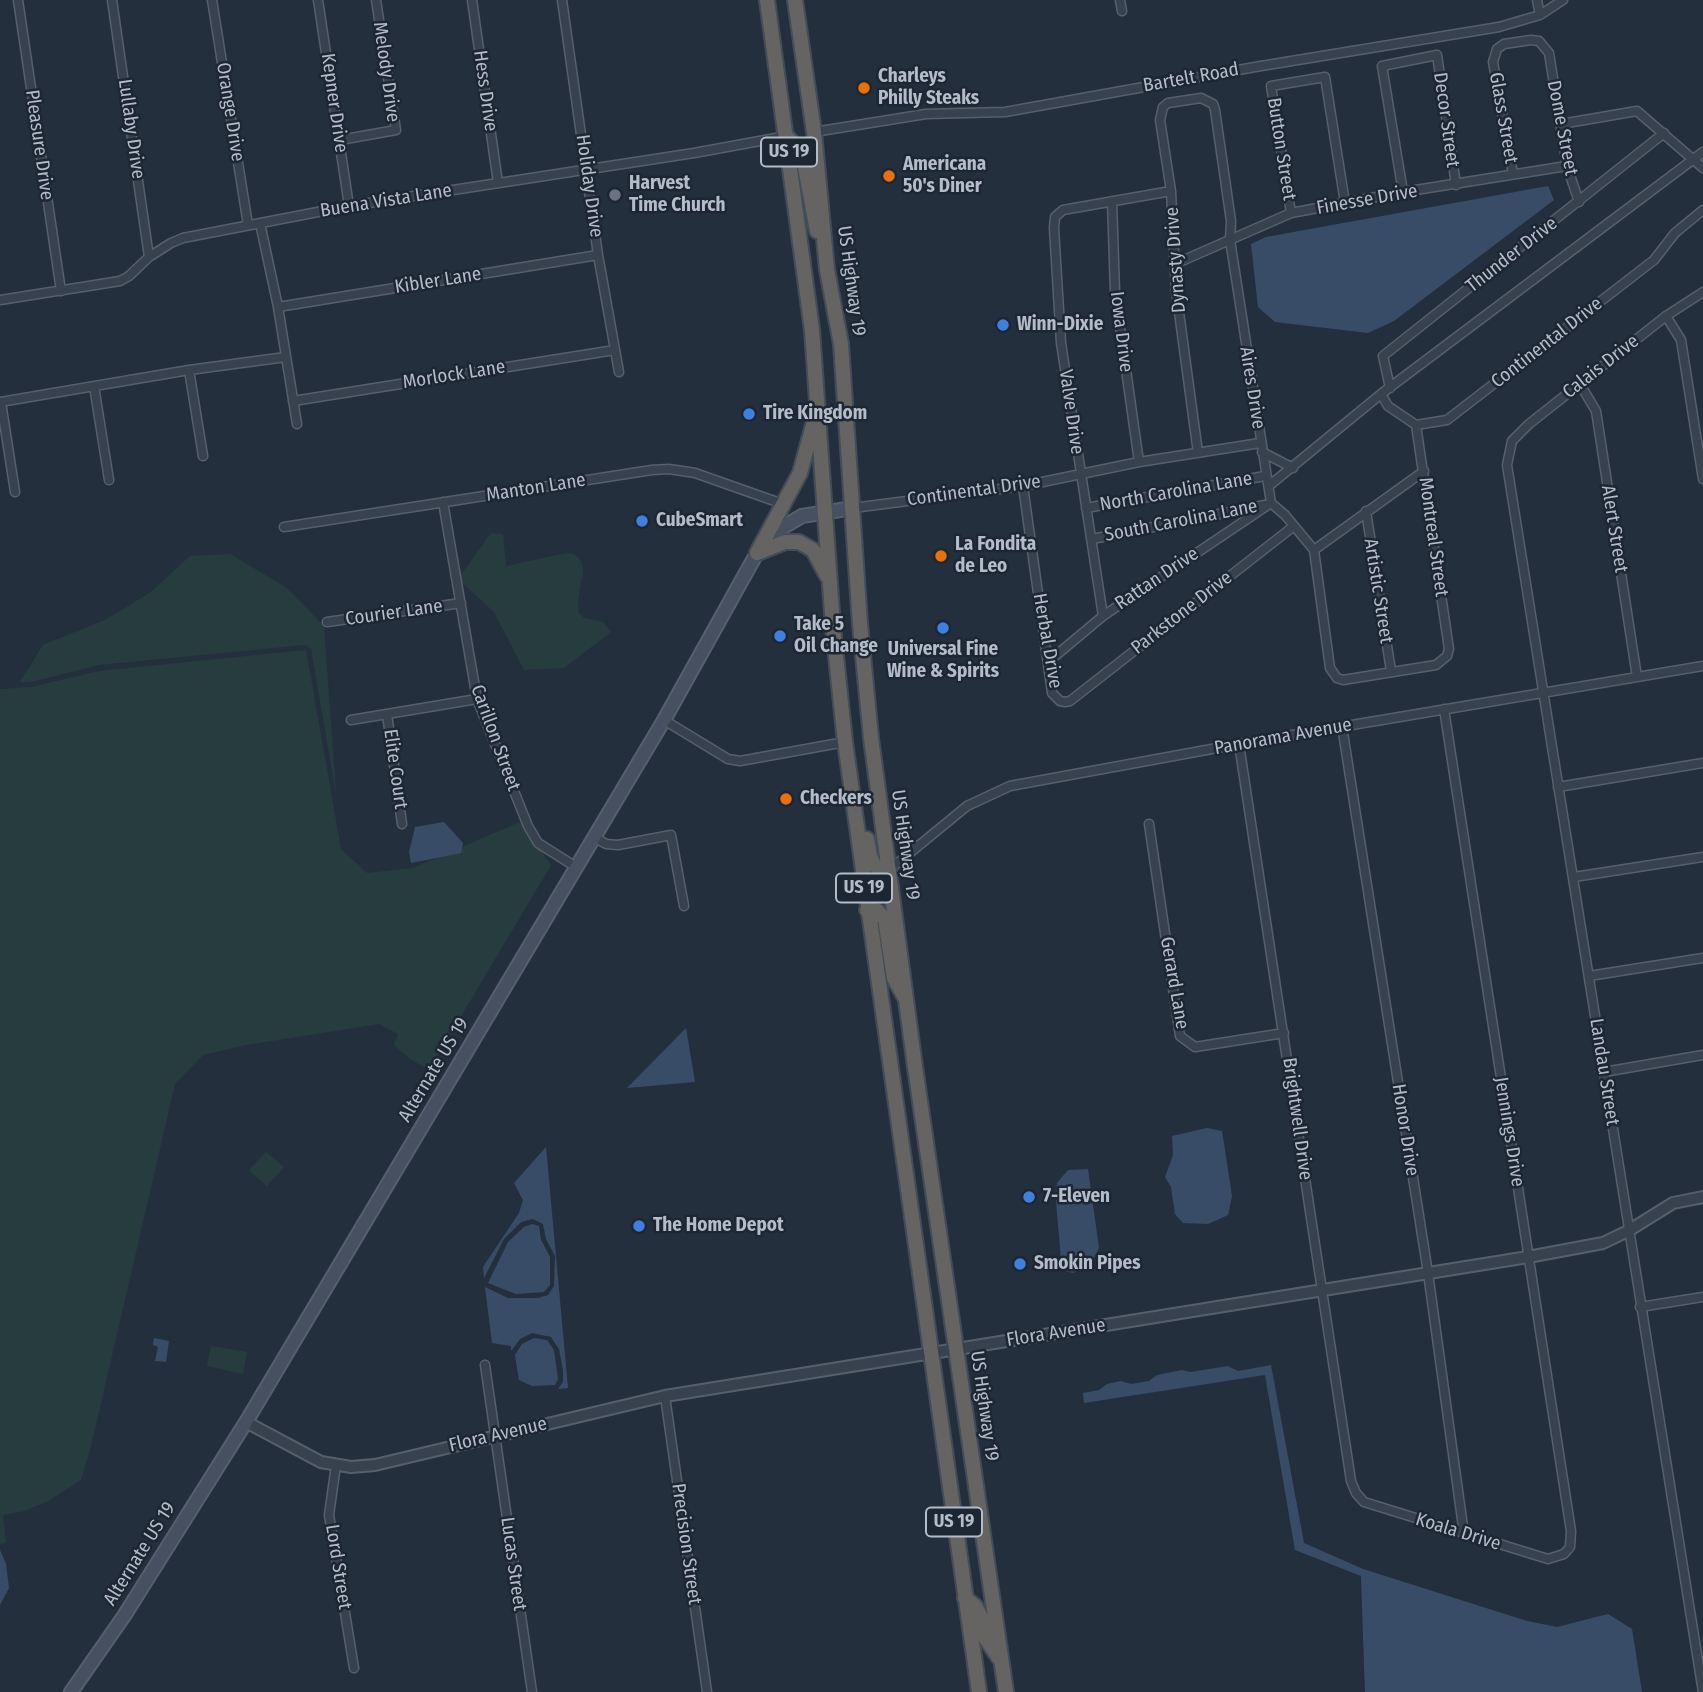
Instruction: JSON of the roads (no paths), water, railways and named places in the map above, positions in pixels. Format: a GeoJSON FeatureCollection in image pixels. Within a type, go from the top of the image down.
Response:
{"type":"FeatureCollection","features":[{"type":"Feature","properties":{"kind":"highway","name":"US 19"},"geometry":{"type":"LineString","coordinates":[[767,0],[805,268],[819,403],[845,742],[979,1692]]}},
{"type":"Feature","properties":{"kind":"highway","name":"US Highway 19"},"geometry":{"type":"LineString","coordinates":[[795,0],[814,132],[827,270],[841,344],[865,685],[1006,1692]]}},
{"type":"Feature","properties":{"kind":"highway"},"geometry":{"type":"LineString","coordinates":[[787,136],[801,152],[804,162],[813,215],[827,270]]}},
{"type":"Feature","properties":{"kind":"highway"},"geometry":{"type":"LineString","coordinates":[[757,553],[804,462],[819,403]]}},
{"type":"Feature","properties":{"kind":"highway"},"geometry":{"type":"LineString","coordinates":[[757,553],[785,542],[806,545],[819,559],[831,585]]}},
{"type":"Feature","properties":{"kind":"highway"},"geometry":{"type":"LineString","coordinates":[[841,706],[856,757],[870,856],[880,869],[889,870]]}},
{"type":"Feature","properties":{"kind":"highway"},"geometry":{"type":"LineString","coordinates":[[867,910],[876,910],[885,919],[894,978],[908,1003]]}},
{"type":"Feature","properties":{"kind":"highway"},"geometry":{"type":"LineString","coordinates":[[965,1598],[975,1606],[981,1617],[985,1637],[1002,1662]]}},
{"type":"Feature","properties":{"kind":"main road","name":"Alternate US 19"},"geometry":{"type":"LineString","coordinates":[[71,1692],[124,1616],[246,1422],[664,720],[757,553],[780,529],[793,520],[802,516],[853,508]]}},
{"type":"Feature","properties":{"kind":"street","name":"Pleasure Drive"},"geometry":{"type":"LineString","coordinates":[[18,0],[61,291]]}},
{"type":"Feature","properties":{"kind":"street","name":"Lullaby Drive"},"geometry":{"type":"LineString","coordinates":[[112,0],[149,257]]}},
{"type":"Feature","properties":{"kind":"street","name":"Orange Drive"},"geometry":{"type":"LineString","coordinates":[[212,0],[248,225]]}},
{"type":"Feature","properties":{"kind":"street","name":"Kepner Drive"},"geometry":{"type":"LineString","coordinates":[[318,0],[349,206]]}},
{"type":"Feature","properties":{"kind":"street","name":"Melody Drive"},"geometry":{"type":"LineString","coordinates":[[340,140],[396,130],[376,0]]}},
{"type":"Feature","properties":{"kind":"street","name":"Hess Drive"},"geometry":{"type":"LineString","coordinates":[[472,0],[498,183]]}},
{"type":"Feature","properties":{"kind":"street","name":"Holiday Drive"},"geometry":{"type":"LineString","coordinates":[[562,0],[598,255],[619,372]]}},
{"type":"Feature","properties":{"kind":"street"},"geometry":{"type":"LineString","coordinates":[[1120,0],[1122,12]]}},
{"type":"Feature","properties":{"kind":"street"},"geometry":{"type":"LineString","coordinates":[[1537,0],[1540,15]]}},
{"type":"Feature","properties":{"kind":"street","name":"Bartelt Road"},"geometry":{"type":"LineString","coordinates":[[814,132],[926,114],[1005,112],[1499,27],[1540,15],[1563,0]]}},
{"type":"Feature","properties":{"kind":"street","name":"Glass Street"},"geometry":{"type":"LineString","coordinates":[[1513,174],[1493,62],[1497,49],[1504,44],[1539,41],[1549,53]]}},
{"type":"Feature","properties":{"kind":"street","name":"Dome Street"},"geometry":{"type":"LineString","coordinates":[[1549,53],[1567,166],[1579,202]]}},
{"type":"Feature","properties":{"kind":"street","name":"Decor Street"},"geometry":{"type":"LineString","coordinates":[[1403,192],[1382,66],[1437,55],[1456,185]]}},
{"type":"Feature","properties":{"kind":"street","name":"Button Street"},"geometry":{"type":"LineString","coordinates":[[1291,213],[1271,86],[1325,77],[1345,203]]}},
{"type":"Feature","properties":{"kind":"street","name":"Dynasty Drive"},"geometry":{"type":"LineString","coordinates":[[1198,453],[1176,290],[1171,191],[1160,113],[1168,103],[1201,97]]}},
{"type":"Feature","properties":{"kind":"street","name":"Aires Drive"},"geometry":{"type":"LineString","coordinates":[[1201,97],[1213,104],[1231,221],[1230,240],[1271,503]]}},
{"type":"Feature","properties":{"kind":"street"},"geometry":{"type":"LineString","coordinates":[[1561,124],[1637,111],[1703,168]]}},
{"type":"Feature","properties":{"kind":"street","name":"Thunder Drive"},"geometry":{"type":"LineString","coordinates":[[1390,388],[1383,356],[1664,133]]}},
{"type":"Feature","properties":{"kind":"street","name":"Buena Vista Lane"},"geometry":{"type":"LineString","coordinates":[[0,300],[120,281],[138,269],[149,257],[183,238],[349,206],[787,136]]}},
{"type":"Feature","properties":{"kind":"street"},"geometry":{"type":"LineString","coordinates":[[1270,485],[1381,394],[1703,152]]}},
{"type":"Feature","properties":{"kind":"street","name":"Finesse Drive"},"geometry":{"type":"LineString","coordinates":[[1175,264],[1291,213],[1567,166]]}},
{"type":"Feature","properties":{"kind":"street"},"geometry":{"type":"LineString","coordinates":[[1112,201],[1171,191]]}},
{"type":"Feature","properties":{"kind":"street","name":"Valve Drive"},"geometry":{"type":"LineString","coordinates":[[1103,616],[1061,343],[1054,228],[1055,217],[1063,210],[1112,201]]}},
{"type":"Feature","properties":{"kind":"street","name":"Iowa Drive"},"geometry":{"type":"LineString","coordinates":[[1112,201],[1115,292],[1139,462]]}},
{"type":"Feature","properties":{"kind":"street","name":"Continental Drive"},"geometry":{"type":"LineString","coordinates":[[1416,425],[1447,420],[1654,260],[1675,233],[1703,210]]}},
{"type":"Feature","properties":{"kind":"street"},"geometry":{"type":"LineString","coordinates":[[260,223],[278,307],[297,424]]}},
{"type":"Feature","properties":{"kind":"street","name":"Kibler Lane"},"geometry":{"type":"LineString","coordinates":[[278,307],[598,255]]}},
{"type":"Feature","properties":{"kind":"street","name":"Calais Drive"},"geometry":{"type":"LineString","coordinates":[[1508,451],[1511,441],[1529,424],[1666,316],[1703,292]]}},
{"type":"Feature","properties":{"kind":"street"},"geometry":{"type":"LineString","coordinates":[[1666,316],[1681,340],[1703,479]]}},
{"type":"Feature","properties":{"kind":"street","name":"Morlock Lane"},"geometry":{"type":"LineString","coordinates":[[293,401],[615,350]]}},
{"type":"Feature","properties":{"kind":"street"},"geometry":{"type":"LineString","coordinates":[[15,492],[0,402],[286,357]]}},
{"type":"Feature","properties":{"kind":"street"},"geometry":{"type":"LineString","coordinates":[[190,370],[203,456]]}},
{"type":"Feature","properties":{"kind":"street","name":"Alert Street"},"geometry":{"type":"LineString","coordinates":[[1580,384],[1596,411],[1637,677]]}},
{"type":"Feature","properties":{"kind":"street"},"geometry":{"type":"LineString","coordinates":[[94,386],[110,480]]}},
{"type":"Feature","properties":{"kind":"street"},"geometry":{"type":"LineString","coordinates":[[1381,394],[1388,406],[1416,425]]}},
{"type":"Feature","properties":{"kind":"street","name":"Montreal Street"},"geometry":{"type":"LineString","coordinates":[[1391,671],[1436,666],[1447,656],[1449,649],[1416,425]]}},
{"type":"Feature","properties":{"kind":"street","name":"Continental Drive"},"geometry":{"type":"LineString","coordinates":[[853,508],[1023,486],[1139,462],[1260,443]]}},
{"type":"Feature","properties":{"kind":"street","name":"Landau Street"},"geometry":{"type":"LineString","coordinates":[[1508,451],[1507,464],[1542,692],[1574,877],[1703,1692]]}},
{"type":"Feature","properties":{"kind":"street"},"geometry":{"type":"LineString","coordinates":[[1262,453],[1293,468]]}},
{"type":"Feature","properties":{"kind":"street","name":"Manton Lane"},"geometry":{"type":"LineString","coordinates":[[284,527],[669,469],[695,473],[783,504]]}},
{"type":"Feature","properties":{"kind":"street"},"geometry":{"type":"LineString","coordinates":[[1314,550],[1424,471]]}},
{"type":"Feature","properties":{"kind":"street","name":"North Carolina Lane"},"geometry":{"type":"LineString","coordinates":[[1086,508],[1265,476]]}},
{"type":"Feature","properties":{"kind":"street","name":"Herbal Drive"},"geometry":{"type":"LineString","coordinates":[[1023,486],[1052,693],[1060,701],[1070,701]]}},
{"type":"Feature","properties":{"kind":"street","name":"Carillon Street"},"geometry":{"type":"LineString","coordinates":[[443,502],[477,699],[538,843],[576,867]]}},
{"type":"Feature","properties":{"kind":"street"},"geometry":{"type":"LineString","coordinates":[[1271,503],[1314,550],[1330,668],[1337,678],[1343,680],[1391,671]]}},
{"type":"Feature","properties":{"kind":"street","name":"South Carolina Lane"},"geometry":{"type":"LineString","coordinates":[[1091,539],[1271,503]]}},
{"type":"Feature","properties":{"kind":"street","name":"Rattan Drive"},"geometry":{"type":"LineString","coordinates":[[1048,662],[1103,616],[1271,503]]}},
{"type":"Feature","properties":{"kind":"street","name":"Artistic Street"},"geometry":{"type":"LineString","coordinates":[[1366,511],[1391,671]]}},
{"type":"Feature","properties":{"kind":"street","name":"Parkstone Drive"},"geometry":{"type":"LineString","coordinates":[[1070,701],[1294,526]]}},
{"type":"Feature","properties":{"kind":"street","name":"Courier Lane"},"geometry":{"type":"LineString","coordinates":[[327,622],[461,603]]}},
{"type":"Feature","properties":{"kind":"street","name":"Panorama Avenue"},"geometry":{"type":"LineString","coordinates":[[889,870],[967,806],[992,792],[1027,781],[1703,666]]}},
{"type":"Feature","properties":{"kind":"street"},"geometry":{"type":"LineString","coordinates":[[351,720],[477,699]]}},
{"type":"Feature","properties":{"kind":"street","name":"Jennings Drive"},"geometry":{"type":"LineString","coordinates":[[1444,709],[1571,1531],[1570,1547],[1564,1554]]}},
{"type":"Feature","properties":{"kind":"street","name":"Elite Court"},"geometry":{"type":"LineString","coordinates":[[387,714],[402,824]]}},
{"type":"Feature","properties":{"kind":"street"},"geometry":{"type":"LineString","coordinates":[[664,720],[728,759],[740,761],[845,742]]}},
{"type":"Feature","properties":{"kind":"street","name":"Honor Drive"},"geometry":{"type":"LineString","coordinates":[[1342,726],[1428,1273],[1464,1534]]}},
{"type":"Feature","properties":{"kind":"street","name":"Brightwell Drive"},"geometry":{"type":"LineString","coordinates":[[1239,744],[1321,1291],[1351,1481],[1356,1493]]}},
{"type":"Feature","properties":{"kind":"street"},"geometry":{"type":"LineString","coordinates":[[1558,787],[1703,763]]}},
{"type":"Feature","properties":{"kind":"street","name":"Gerard Lane"},"geometry":{"type":"LineString","coordinates":[[1149,824],[1181,1036],[1195,1047],[1284,1033]]}},
{"type":"Feature","properties":{"kind":"street"},"geometry":{"type":"LineString","coordinates":[[594,837],[606,844],[618,845],[671,835],[684,906]]}},
{"type":"Feature","properties":{"kind":"street"},"geometry":{"type":"LineString","coordinates":[[1574,877],[1703,857]]}},
{"type":"Feature","properties":{"kind":"street"},"geometry":{"type":"LineString","coordinates":[[1589,976],[1703,958]]}},
{"type":"Feature","properties":{"kind":"street"},"geometry":{"type":"LineString","coordinates":[[1604,1072],[1703,1055]]}},
{"type":"Feature","properties":{"kind":"street","name":"Flora Avenue"},"geometry":{"type":"LineString","coordinates":[[246,1422],[321,1462],[351,1467],[375,1465],[665,1396],[1603,1243],[1673,1203],[1703,1197]]}},
{"type":"Feature","properties":{"kind":"street"},"geometry":{"type":"LineString","coordinates":[[1640,1307],[1703,1297]]}},
{"type":"Feature","properties":{"kind":"street","name":"Lucas Street"},"geometry":{"type":"LineString","coordinates":[[485,1364],[532,1692]]}},
{"type":"Feature","properties":{"kind":"street","name":"Precision Street"},"geometry":{"type":"LineString","coordinates":[[665,1396],[707,1692]]}},
{"type":"Feature","properties":{"kind":"street","name":"Lord Street"},"geometry":{"type":"LineString","coordinates":[[336,1465],[329,1515],[354,1668]]}},
{"type":"Feature","properties":{"kind":"street","name":"Koala Drive"},"geometry":{"type":"LineString","coordinates":[[1356,1493],[1364,1502],[1548,1559],[1564,1554]]}},
{"type":"Feature","properties":{"kind":"water"},"geometry":{"type":"Polygon","coordinates":[[[1548,186],[1554,200],[1394,321],[1368,333],[1275,322],[1258,307],[1251,244],[1266,237],[1548,186]]]}},
{"type":"Feature","properties":{"kind":"water"},"geometry":{"type":"Polygon","coordinates":[[[444,822],[463,843],[461,853],[411,863],[409,852],[415,827],[444,822]]]}},
{"type":"Feature","properties":{"kind":"water"},"geometry":{"type":"Polygon","coordinates":[[[686,1028],[695,1082],[627,1088],[686,1028]]]}},
{"type":"Feature","properties":{"kind":"water"},"geometry":{"type":"Polygon","coordinates":[[[1207,1128],[1222,1131],[1232,1196],[1228,1215],[1208,1224],[1183,1223],[1175,1214],[1171,1187],[1165,1177],[1173,1155],[1172,1136],[1207,1128]]]}},
{"type":"Feature","properties":{"kind":"water"},"geometry":{"type":"Polygon","coordinates":[[[546,1147],[568,1388],[558,1389],[563,1382],[563,1370],[559,1349],[551,1337],[532,1333],[520,1339],[511,1351],[511,1346],[492,1343],[485,1287],[508,1298],[538,1298],[548,1295],[554,1286],[555,1256],[546,1239],[543,1224],[533,1219],[521,1222],[504,1239],[484,1278],[483,1267],[519,1213],[523,1200],[514,1183],[546,1147]]]}},
{"type":"Feature","properties":{"kind":"water"},"geometry":{"type":"Polygon","coordinates":[[[1088,1169],[1099,1248],[1091,1264],[1073,1273],[1062,1270],[1057,1183],[1068,1170],[1088,1169]]]}},
{"type":"Feature","properties":{"kind":"water"},"geometry":{"type":"Polygon","coordinates":[[[532,1224],[539,1226],[541,1240],[550,1257],[550,1285],[544,1292],[516,1294],[488,1283],[508,1242],[524,1227],[532,1224]]]}},
{"type":"Feature","properties":{"kind":"water"},"geometry":{"type":"Polygon","coordinates":[[[154,1338],[169,1341],[166,1362],[155,1361],[158,1347],[153,1345],[154,1338]]]}},
{"type":"Feature","properties":{"kind":"water"},"geometry":{"type":"Polygon","coordinates":[[[534,1338],[547,1340],[554,1350],[558,1379],[555,1385],[532,1386],[519,1380],[515,1355],[522,1344],[534,1338]]]}},
{"type":"Feature","properties":{"kind":"water"},"geometry":{"type":"Polygon","coordinates":[[[1271,1365],[1304,1543],[1363,1569],[1527,1621],[1557,1627],[1608,1614],[1632,1629],[1642,1692],[1365,1692],[1361,1576],[1295,1550],[1265,1375],[1084,1403],[1083,1393],[1121,1381],[1131,1384],[1149,1381],[1157,1375],[1182,1370],[1190,1372],[1228,1366],[1238,1371],[1271,1365]]]}},
{"type":"Feature","properties":{"kind":"water"},"geometry":{"type":"Polygon","coordinates":[[[0,1550],[6,1564],[9,1588],[0,1605],[0,1550]]]}},
{"type":"Feature","properties":{"kind":"place","name":"Charleys Philly Steaks"},"geometry":{"type":"Point","coordinates":[864,88]}},
{"type":"Feature","properties":{"kind":"place","name":"Americana 50's Diner"},"geometry":{"type":"Point","coordinates":[889,176]}},
{"type":"Feature","properties":{"kind":"place","name":"Harvest Time Church"},"geometry":{"type":"Point","coordinates":[615,195]}},
{"type":"Feature","properties":{"kind":"place","name":"Winn-Dixie"},"geometry":{"type":"Point","coordinates":[1003,325]}},
{"type":"Feature","properties":{"kind":"place","name":"Tire Kingdom"},"geometry":{"type":"Point","coordinates":[749,414]}},
{"type":"Feature","properties":{"kind":"place","name":"CubeSmart"},"geometry":{"type":"Point","coordinates":[642,521]}},
{"type":"Feature","properties":{"kind":"place","name":"La Fondita de Leo"},"geometry":{"type":"Point","coordinates":[941,556]}},
{"type":"Feature","properties":{"kind":"place","name":"Universal Fine Wine & Spirits"},"geometry":{"type":"Point","coordinates":[943,628]}},
{"type":"Feature","properties":{"kind":"place","name":"Take 5 Oil Change"},"geometry":{"type":"Point","coordinates":[780,636]}},
{"type":"Feature","properties":{"kind":"place","name":"Checkers"},"geometry":{"type":"Point","coordinates":[786,799]}},
{"type":"Feature","properties":{"kind":"place","name":"7-Eleven"},"geometry":{"type":"Point","coordinates":[1029,1197]}},
{"type":"Feature","properties":{"kind":"place","name":"The Home Depot"},"geometry":{"type":"Point","coordinates":[639,1226]}},
{"type":"Feature","properties":{"kind":"place","name":"Smokin Pipes"},"geometry":{"type":"Point","coordinates":[1020,1264]}}]}
